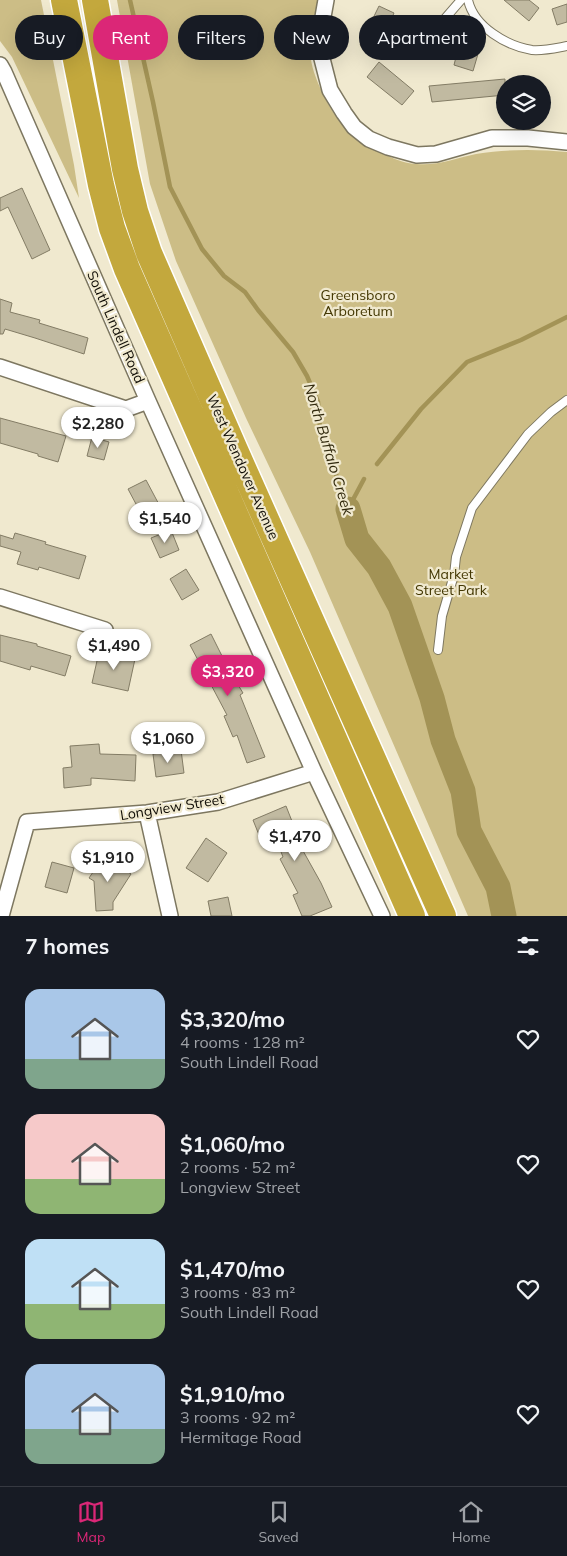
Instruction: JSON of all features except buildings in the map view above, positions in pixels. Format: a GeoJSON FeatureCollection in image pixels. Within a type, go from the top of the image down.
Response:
{"type":"FeatureCollection","features":[{"type":"Feature","properties":{"kind":"highway","name":"West Wendover Avenue"},"geometry":{"type":"LineString","coordinates":[[64,0],[101,185],[112,228],[127,269],[412,916]]}},
{"type":"Feature","properties":{"kind":"highway","name":"West Wendover Avenue"},"geometry":{"type":"LineString","coordinates":[[95,0],[125,169],[135,211],[149,253],[235,450],[444,916]]}},
{"type":"Feature","properties":{"kind":"street"},"geometry":{"type":"LineString","coordinates":[[326,0],[321,28],[320,51],[330,90],[354,127],[370,139],[388,147],[417,155],[436,154],[492,138],[528,138],[567,142]]}},
{"type":"Feature","properties":{"kind":"street","name":"South Lindell Road"},"geometry":{"type":"LineString","coordinates":[[0,65],[314,772],[382,916]]}},
{"type":"Feature","properties":{"kind":"street"},"geometry":{"type":"LineString","coordinates":[[0,367],[126,409],[148,401]]}},
{"type":"Feature","properties":{"kind":"street"},"geometry":{"type":"LineString","coordinates":[[0,597],[104,630]]}},
{"type":"Feature","properties":{"kind":"street","name":"Longview Street"},"geometry":{"type":"LineString","coordinates":[[1,916],[27,822],[147,813],[218,802],[314,772]]}},
{"type":"Feature","properties":{"kind":"street"},"geometry":{"type":"LineString","coordinates":[[147,813],[170,916]]}},
{"type":"Feature","properties":{"kind":"lane"},"geometry":{"type":"LineString","coordinates":[[449,15],[462,0]]}},
{"type":"Feature","properties":{"kind":"lane"},"geometry":{"type":"LineString","coordinates":[[468,0],[478,21],[494,34],[513,44],[533,50],[567,46]]}},
{"type":"Feature","properties":{"kind":"lane"},"geometry":{"type":"LineString","coordinates":[[438,650],[442,616],[454,575],[456,557],[472,508],[528,434],[567,400]]}},
{"type":"Feature","properties":{"kind":"green space"},"geometry":{"type":"Polygon","coordinates":[[[0,0],[41,0],[44,15],[15,15],[15,60],[53,60],[79,198],[12,57],[0,41],[0,0]]]}},
{"type":"Feature","properties":{"kind":"green space"},"geometry":{"type":"Polygon","coordinates":[[[117,0],[318,0],[315,15],[274,15],[274,60],[312,60],[322,92],[334,114],[348,131],[366,145],[398,160],[424,164],[439,163],[476,154],[510,150],[567,152],[567,916],[468,916],[310,552],[246,418],[176,261],[150,184],[128,60],[168,60],[168,15],[120,15],[117,0]]]}},
{"type":"Feature","properties":{"kind":"waterway","name":"North Buffalo Creek"},"geometry":{"type":"LineString","coordinates":[[130,0],[170,187],[202,249],[224,276],[245,292],[293,352],[307,376],[318,402],[320,428],[348,509]]}},
{"type":"Feature","properties":{"kind":"waterway"},"geometry":{"type":"LineString","coordinates":[[377,464],[421,409],[467,362],[521,340],[567,317]]}},
{"type":"Feature","properties":{"kind":"waterway"},"geometry":{"type":"LineString","coordinates":[[348,509],[364,479]]}},
{"type":"Feature","properties":{"kind":"waterway","name":"North Buffalo Creek"},"geometry":{"type":"LineString","coordinates":[[348,509],[357,539],[379,567],[400,606],[432,698],[443,740],[463,791],[469,831],[498,887],[504,916]]}},
{"type":"Feature","properties":{"kind":"park label","name":"Greensboro Arboretum"},"geometry":{"type":"Point","coordinates":[358,304]}},
{"type":"Feature","properties":{"kind":"park label","name":"Market Street Park"},"geometry":{"type":"Point","coordinates":[451,582]}}]}
